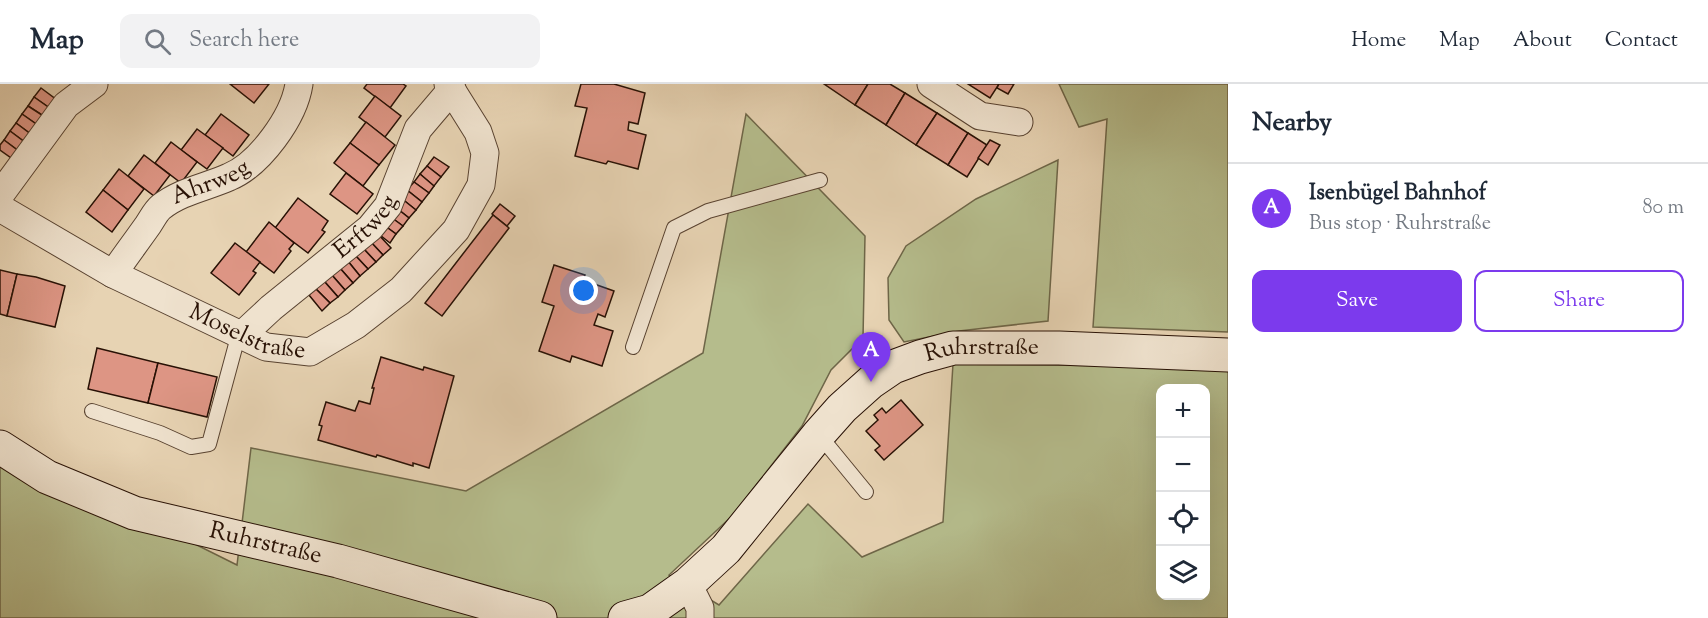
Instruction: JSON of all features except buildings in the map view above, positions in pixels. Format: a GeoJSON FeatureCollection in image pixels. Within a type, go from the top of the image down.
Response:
{"type":"FeatureCollection","features":[{"type":"Feature","properties":{"kind":"main road","name":"Ruhrstraße"},"geometry":{"type":"LineString","coordinates":[[624,618],[650,611],[688,584],[726,549],[818,435],[849,401],[871,382],[893,368],[952,348],[1059,348],[1228,355]]}},
{"type":"Feature","properties":{"kind":"main road","name":"Ruhrstraße"},"geometry":{"type":"LineString","coordinates":[[0,447],[47,477],[134,513],[338,561],[540,618]]}},
{"type":"Feature","properties":{"kind":"street"},"geometry":{"type":"LineString","coordinates":[[0,195],[66,105],[94,84]]}},
{"type":"Feature","properties":{"kind":"street","name":"Ahrweg"},"geometry":{"type":"LineString","coordinates":[[113,274],[160,207],[187,192],[230,177],[247,167],[268,145],[285,120],[297,97],[299,84]]}},
{"type":"Feature","properties":{"kind":"street"},"geometry":{"type":"LineString","coordinates":[[931,84],[980,116],[1019,122]]}},
{"type":"Feature","properties":{"kind":"street","name":"Moselstraße"},"geometry":{"type":"LineString","coordinates":[[0,208],[113,274],[266,347],[310,352],[356,325],[401,290],[456,230],[481,185],[485,153],[477,132],[450,87]]}},
{"type":"Feature","properties":{"kind":"street","name":"Erftweg"},"geometry":{"type":"LineString","coordinates":[[241,334],[370,228],[388,206],[418,129],[450,87]]}},
{"type":"Feature","properties":{"kind":"street"},"geometry":{"type":"LineString","coordinates":[[688,584],[700,608],[700,618]]}},
{"type":"Feature","properties":{"kind":"lane"},"geometry":{"type":"LineString","coordinates":[[633,347],[674,228],[708,211],[820,180]]}},
{"type":"Feature","properties":{"kind":"lane"},"geometry":{"type":"LineString","coordinates":[[92,411],[191,447],[209,444],[241,334]]}},
{"type":"Feature","properties":{"kind":"lane"},"geometry":{"type":"LineString","coordinates":[[818,435],[866,492]]}},
{"type":"Feature","properties":{"kind":"green space"},"geometry":{"type":"Polygon","coordinates":[[[1059,84],[1228,84],[1228,332],[1093,327],[1107,119],[1079,127],[1059,84]]]}},
{"type":"Feature","properties":{"kind":"green space"},"geometry":{"type":"Polygon","coordinates":[[[746,114],[865,236],[863,338],[831,370],[802,426],[732,516],[669,575],[719,605],[808,504],[862,557],[943,522],[953,364],[1228,367],[1228,618],[0,618],[0,447],[237,565],[251,448],[466,491],[703,353],[746,114]]]}},
{"type":"Feature","properties":{"kind":"green space"},"geometry":{"type":"Polygon","coordinates":[[[1058,160],[1048,321],[959,331],[904,342],[889,320],[888,278],[906,246],[976,199],[1058,160]]]}},
{"type":"Feature","properties":{"kind":"place","name":"Isenbügel Bahnhof"},"geometry":{"type":"Point","coordinates":[871,382]}}]}
